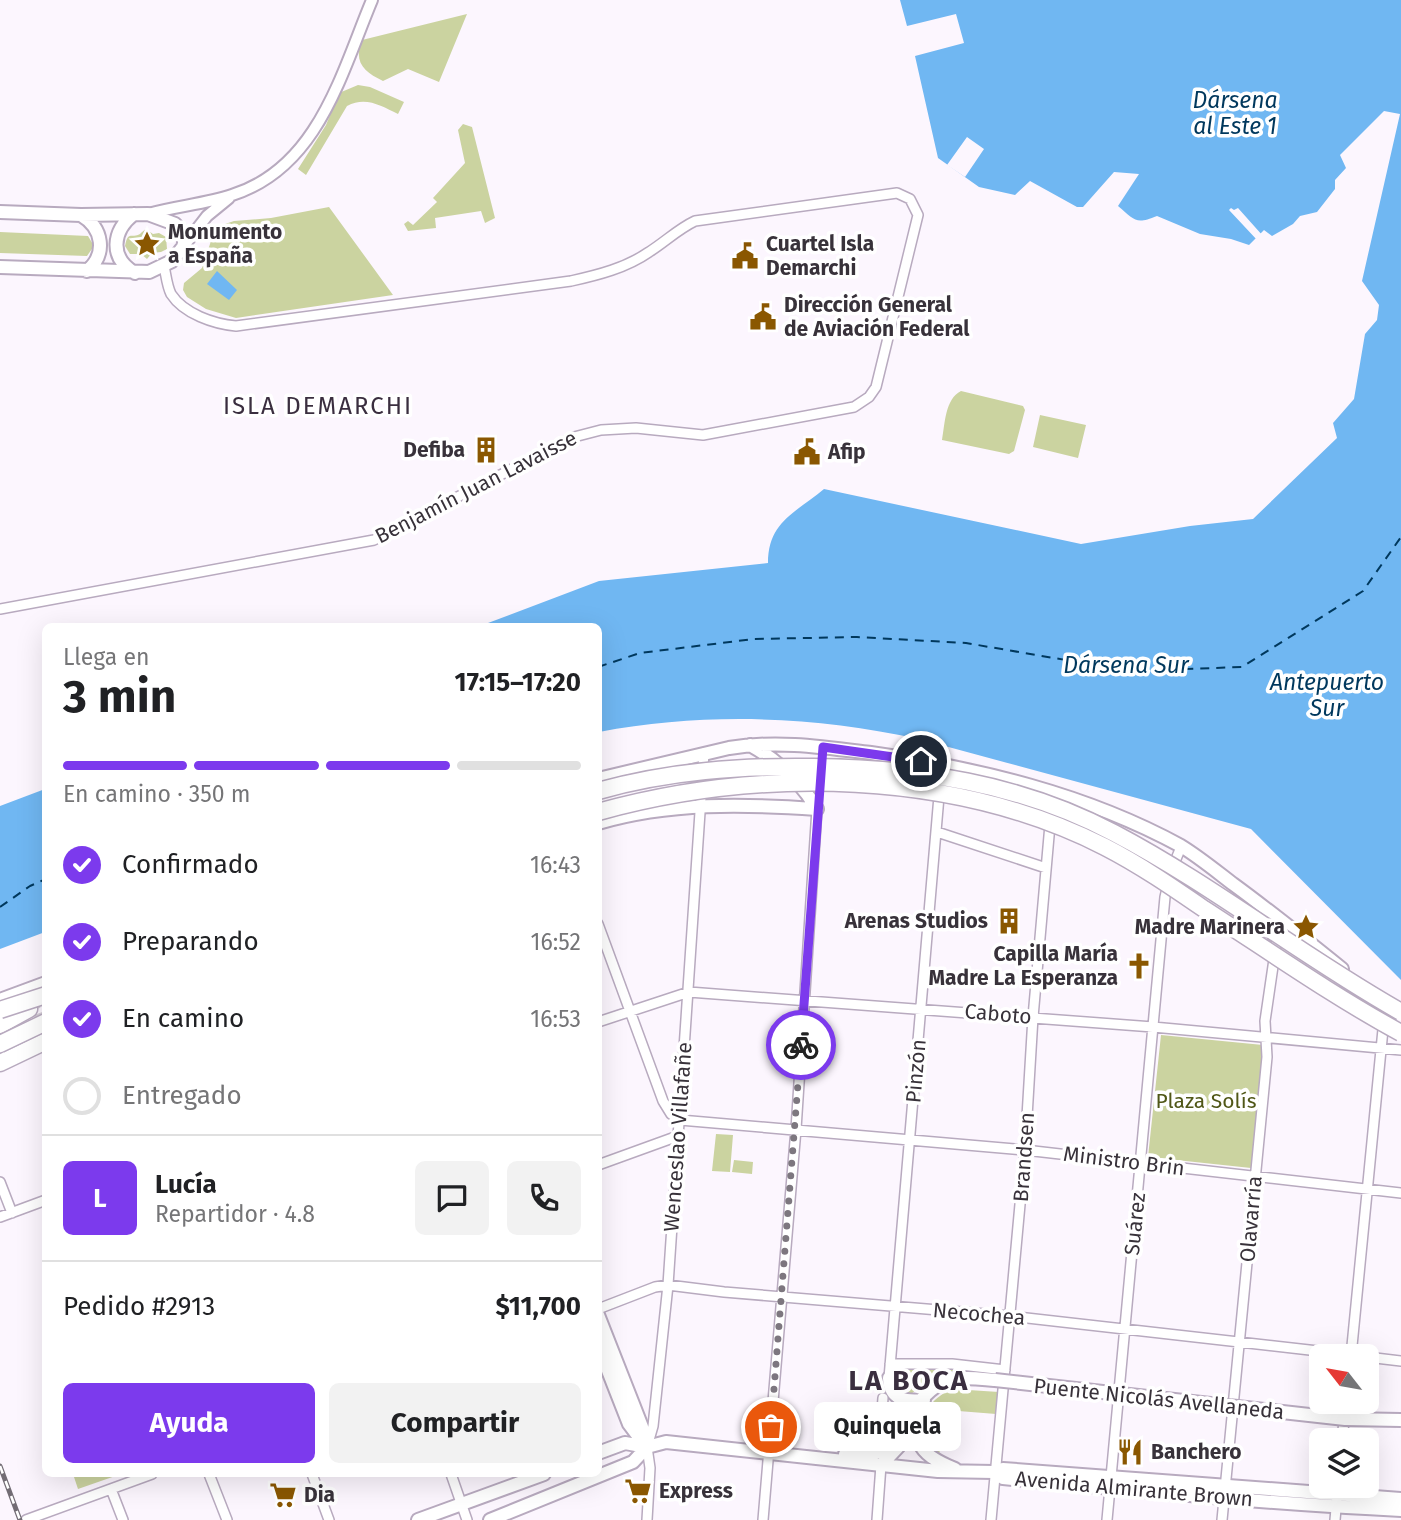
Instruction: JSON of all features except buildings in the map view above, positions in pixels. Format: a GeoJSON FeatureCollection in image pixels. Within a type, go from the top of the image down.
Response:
{"type":"FeatureCollection","features":[{"type":"Feature","properties":{"kind":"highway"},"geometry":{"type":"LineString","coordinates":[[602,790],[658,777],[755,766],[898,770],[992,786],[1055,806],[1115,833],[1401,1013]]}},
{"type":"Feature","properties":{"kind":"highway"},"geometry":{"type":"LineString","coordinates":[[602,811],[723,789],[826,783],[925,791],[1019,811],[1078,834],[1135,864],[1308,977],[1401,1031]]}},
{"type":"Feature","properties":{"kind":"highway"},"geometry":{"type":"LineString","coordinates":[[0,1010],[42,997]]}},
{"type":"Feature","properties":{"kind":"highway"},"geometry":{"type":"LineString","coordinates":[[0,1025],[42,1003]]}},
{"type":"Feature","properties":{"kind":"highway"},"geometry":{"type":"LineString","coordinates":[[0,1019],[29,1009]]}},
{"type":"Feature","properties":{"kind":"highway"},"geometry":{"type":"LineString","coordinates":[[0,1044],[42,1024]]}},
{"type":"Feature","properties":{"kind":"highway"},"geometry":{"type":"LineString","coordinates":[[0,1063],[42,1043]]}},
{"type":"Feature","properties":{"kind":"main road"},"geometry":{"type":"LineString","coordinates":[[0,212],[148,214],[178,226],[185,236],[183,247],[164,266],[149,272],[0,267]]}},
{"type":"Feature","properties":{"kind":"main road"},"geometry":{"type":"LineString","coordinates":[[134,214],[121,225],[116,240],[118,256],[122,263],[135,273]]}},
{"type":"Feature","properties":{"kind":"main road"},"geometry":{"type":"LineString","coordinates":[[81,215],[95,227],[100,238],[99,257],[87,271]]}},
{"type":"Feature","properties":{"kind":"main road"},"geometry":{"type":"LineString","coordinates":[[602,778],[704,753],[749,745],[791,744],[942,765],[998,778],[1147,830],[1181,846],[1345,971],[1385,1009],[1401,1031]]}},
{"type":"Feature","properties":{"kind":"main road"},"geometry":{"type":"LineString","coordinates":[[749,745],[788,771],[817,809]]}},
{"type":"Feature","properties":{"kind":"main road"},"geometry":{"type":"LineString","coordinates":[[817,809],[823,747]]}},
{"type":"Feature","properties":{"kind":"main road"},"geometry":{"type":"LineString","coordinates":[[1052,799],[1171,871],[1385,1009]]}},
{"type":"Feature","properties":{"kind":"main road"},"geometry":{"type":"LineString","coordinates":[[602,822],[666,809],[817,809]]}},
{"type":"Feature","properties":{"kind":"main road"},"geometry":{"type":"LineString","coordinates":[[0,1000],[42,984]]}},
{"type":"Feature","properties":{"kind":"main road"},"geometry":{"type":"LineString","coordinates":[[602,1325],[642,1427],[647,1447]]}},
{"type":"Feature","properties":{"kind":"main road"},"geometry":{"type":"LineString","coordinates":[[602,1355],[631,1429],[647,1447]]}},
{"type":"Feature","properties":{"kind":"main road"},"geometry":{"type":"LineString","coordinates":[[889,1378],[891,1390],[897,1397],[908,1401],[923,1400],[918,1423],[919,1444],[930,1457],[959,1470]]}},
{"type":"Feature","properties":{"kind":"main road","name":"Puente Nicolás Avellaneda"},"geometry":{"type":"LineString","coordinates":[[879,1450],[935,1387],[951,1379],[995,1380],[1331,1418],[1401,1420]]}},
{"type":"Feature","properties":{"kind":"main road","name":"Puente Nicolás Avellaneda"},"geometry":{"type":"LineString","coordinates":[[881,1465],[907,1434],[923,1400]]}},
{"type":"Feature","properties":{"kind":"main road","name":"Avenida Almirante Brown"},"geometry":{"type":"LineString","coordinates":[[602,1452],[625,1443],[647,1447],[670,1442],[881,1465],[994,1472],[1003,1478],[1110,1482],[1401,1510]]}},
{"type":"Feature","properties":{"kind":"main road"},"geometry":{"type":"LineString","coordinates":[[602,1475],[633,1462],[647,1447]]}},
{"type":"Feature","properties":{"kind":"main road","name":"Avenida Almirante Brown"},"geometry":{"type":"LineString","coordinates":[[825,1457],[837,1454],[873,1454],[879,1450]]}},
{"type":"Feature","properties":{"kind":"main road"},"geometry":{"type":"LineString","coordinates":[[418,1520],[536,1477]]}},
{"type":"Feature","properties":{"kind":"main road"},"geometry":{"type":"LineString","coordinates":[[490,1520],[596,1477]]}},
{"type":"Feature","properties":{"kind":"main road","name":"Avenida Almirante Brown"},"geometry":{"type":"LineString","coordinates":[[1336,1502],[1401,1499]]}},
{"type":"Feature","properties":{"kind":"street"},"geometry":{"type":"LineString","coordinates":[[148,214],[234,194],[285,166],[321,119],[372,0]]}},
{"type":"Feature","properties":{"kind":"street","name":"Benjamín Juan Lavaisse"},"geometry":{"type":"LineString","coordinates":[[0,609],[374,540],[574,437],[590,432],[636,428],[703,435],[854,407],[869,397],[876,387],[918,215],[910,199],[897,193],[695,221],[684,226],[649,253],[598,274],[571,281],[236,326],[205,319],[176,299],[170,292],[164,266]]}},
{"type":"Feature","properties":{"kind":"street"},"geometry":{"type":"LineString","coordinates":[[183,247],[207,216],[234,194]]}},
{"type":"Feature","properties":{"kind":"street","name":"Wenceslao Villafañe"},"geometry":{"type":"LineString","coordinates":[[647,1520],[650,1468],[647,1447],[653,1426],[668,1285],[704,753]]}},
{"type":"Feature","properties":{"kind":"street","name":"Pinzón"},"geometry":{"type":"LineString","coordinates":[[889,1378],[942,765]]}},
{"type":"Feature","properties":{"kind":"street","name":"Brandsen"},"geometry":{"type":"LineString","coordinates":[[991,1520],[1025,1150],[1032,1017],[1052,799]]}},
{"type":"Feature","properties":{"kind":"street"},"geometry":{"type":"LineString","coordinates":[[763,1520],[796,1129],[817,809]]}},
{"type":"Feature","properties":{"kind":"street"},"geometry":{"type":"LineString","coordinates":[[937,832],[1046,868]]}},
{"type":"Feature","properties":{"kind":"street","name":"Suárez"},"geometry":{"type":"LineString","coordinates":[[1107,1520],[1165,897],[1181,846]]}},
{"type":"Feature","properties":{"kind":"street","name":"Olavarría"},"geometry":{"type":"LineString","coordinates":[[1222,1520],[1267,1057],[1265,1021],[1280,919]]}},
{"type":"Feature","properties":{"kind":"street"},"geometry":{"type":"LineString","coordinates":[[602,935],[663,1101],[671,1114],[680,1120]]}},
{"type":"Feature","properties":{"kind":"street","name":"Caboto"},"geometry":{"type":"LineString","coordinates":[[602,1021],[689,992],[922,1008],[1401,1050]]}},
{"type":"Feature","properties":{"kind":"street"},"geometry":{"type":"LineString","coordinates":[[1352,1344],[1385,1009]]}},
{"type":"Feature","properties":{"kind":"street","name":"Ministro Brin"},"geometry":{"type":"LineString","coordinates":[[680,1120],[910,1138],[1401,1193]]}},
{"type":"Feature","properties":{"kind":"street"},"geometry":{"type":"LineString","coordinates":[[602,1164],[678,1136]]}},
{"type":"Feature","properties":{"kind":"street"},"geometry":{"type":"LineString","coordinates":[[0,1182],[12,1213]]}},
{"type":"Feature","properties":{"kind":"street"},"geometry":{"type":"LineString","coordinates":[[0,1217],[42,1202]]}},
{"type":"Feature","properties":{"kind":"street","name":"Necochea"},"geometry":{"type":"LineString","coordinates":[[602,1307],[655,1287],[668,1285],[1010,1316],[1309,1351]]}},
{"type":"Feature","properties":{"kind":"street","name":"Necochea"},"geometry":{"type":"LineString","coordinates":[[1379,1359],[1401,1361]]}},
{"type":"Feature","properties":{"kind":"street"},"geometry":{"type":"LineString","coordinates":[[890,1363],[924,1366],[952,1364],[1005,1370]]}},
{"type":"Feature","properties":{"kind":"street"},"geometry":{"type":"LineString","coordinates":[[879,1450],[883,1398]]}},
{"type":"Feature","properties":{"kind":"street"},"geometry":{"type":"LineString","coordinates":[[877,1520],[881,1465]]}},
{"type":"Feature","properties":{"kind":"street"},"geometry":{"type":"LineString","coordinates":[[26,1520],[144,1477]]}},
{"type":"Feature","properties":{"kind":"street"},"geometry":{"type":"LineString","coordinates":[[210,1477],[227,1520]]}},
{"type":"Feature","properties":{"kind":"street"},"geometry":{"type":"LineString","coordinates":[[313,1477],[329,1520]]}},
{"type":"Feature","properties":{"kind":"street"},"geometry":{"type":"LineString","coordinates":[[452,1477],[467,1520]]}},
{"type":"Feature","properties":{"kind":"street"},"geometry":{"type":"LineString","coordinates":[[111,1489],[123,1520]]}},
{"type":"Feature","properties":{"kind":"green space"},"geometry":{"type":"Polygon","coordinates":[[[467,14],[439,82],[408,69],[383,81],[370,74],[362,65],[359,54],[362,40],[467,14]]]}},
{"type":"Feature","properties":{"kind":"green space"},"geometry":{"type":"Polygon","coordinates":[[[358,85],[370,87],[404,102],[398,114],[367,102],[347,106],[306,175],[298,169],[326,125],[339,93],[358,85]]]}},
{"type":"Feature","properties":{"kind":"green space"},"geometry":{"type":"Polygon","coordinates":[[[463,124],[472,127],[495,218],[485,223],[481,211],[435,218],[436,228],[408,231],[404,224],[408,221],[413,225],[437,202],[433,198],[465,163],[458,130],[463,124]]]}},
{"type":"Feature","properties":{"kind":"green space"},"geometry":{"type":"Polygon","coordinates":[[[329,207],[393,295],[236,318],[206,309],[187,297],[183,290],[184,283],[202,268],[212,238],[225,224],[329,207]]]}},
{"type":"Feature","properties":{"kind":"green space"},"geometry":{"type":"Polygon","coordinates":[[[146,229],[166,237],[167,249],[152,253],[147,259],[141,254],[130,254],[125,246],[129,236],[140,234],[146,229]]]}},
{"type":"Feature","properties":{"kind":"green space"},"geometry":{"type":"Polygon","coordinates":[[[0,232],[88,236],[94,246],[87,256],[0,253],[0,232]]]}},
{"type":"Feature","properties":{"kind":"green space"},"geometry":{"type":"Polygon","coordinates":[[[961,391],[1023,406],[1025,410],[1014,451],[1009,454],[942,440],[949,406],[961,391]]]}},
{"type":"Feature","properties":{"kind":"green space"},"geometry":{"type":"Polygon","coordinates":[[[1040,415],[1086,425],[1078,458],[1033,447],[1040,415]]]}},
{"type":"Feature","properties":{"kind":"green space","name":"Plaza Solís"},"geometry":{"type":"Polygon","coordinates":[[[1161,1035],[1263,1045],[1251,1168],[1148,1157],[1161,1035]]]}},
{"type":"Feature","properties":{"kind":"green space"},"geometry":{"type":"Polygon","coordinates":[[[716,1134],[733,1135],[730,1172],[712,1171],[716,1134]]]}},
{"type":"Feature","properties":{"kind":"green space"},"geometry":{"type":"Polygon","coordinates":[[[734,1160],[753,1162],[752,1174],[732,1172],[734,1160]]]}},
{"type":"Feature","properties":{"kind":"green space"},"geometry":{"type":"Polygon","coordinates":[[[895,1369],[959,1369],[936,1376],[908,1396],[894,1387],[895,1369]]]}},
{"type":"Feature","properties":{"kind":"green space"},"geometry":{"type":"Polygon","coordinates":[[[953,1389],[999,1392],[996,1414],[946,1410],[939,1455],[925,1437],[924,1418],[934,1401],[953,1389]]]}},
{"type":"Feature","properties":{"kind":"green space"},"geometry":{"type":"Polygon","coordinates":[[[885,1400],[901,1414],[883,1439],[885,1400]]]}},
{"type":"Feature","properties":{"kind":"green space"},"geometry":{"type":"Polygon","coordinates":[[[74,1477],[112,1477],[78,1489],[74,1477]]]}},
{"type":"Feature","properties":{"kind":"water"},"geometry":{"type":"Polygon","coordinates":[[[900,0],[1401,0],[1401,980],[1251,829],[919,739],[879,731],[799,721],[719,719],[679,721],[602,732],[602,623],[488,623],[599,581],[768,563],[769,549],[779,527],[794,511],[824,489],[1081,544],[1190,526],[1253,519],[1337,438],[1333,423],[1354,399],[1365,334],[1377,320],[1379,305],[1362,281],[1400,114],[1384,111],[1340,155],[1346,168],[1335,180],[1335,189],[1317,212],[1300,216],[1293,224],[1272,236],[1264,230],[1249,245],[1200,234],[1157,216],[1144,220],[1132,218],[1118,206],[1139,174],[1114,172],[1083,207],[1077,207],[1030,181],[1015,195],[979,187],[938,158],[915,56],[964,43],[956,14],[907,26],[900,0]]]}},
{"type":"Feature","properties":{"kind":"water"},"geometry":{"type":"Polygon","coordinates":[[[217,271],[237,290],[229,300],[207,284],[217,271]]]}},
{"type":"Feature","properties":{"kind":"water"},"geometry":{"type":"Polygon","coordinates":[[[42,790],[42,933],[0,949],[0,806],[42,790]]]}},
{"type":"Feature","properties":{"kind":"pier"},"geometry":{"type":"Polygon","coordinates":[[[967,137],[984,149],[965,177],[947,165],[967,137]]]}},
{"type":"Feature","properties":{"kind":"pier"},"geometry":{"type":"Polygon","coordinates":[[[1238,208],[1263,236],[1258,241],[1229,210],[1238,208]]]}},
{"type":"Feature","properties":{"kind":"ferry route"},"geometry":{"type":"LineString","coordinates":[[602,666],[640,653],[754,639],[857,637],[966,643],[1130,671],[1242,667],[1363,591],[1401,537]]}},
{"type":"Feature","properties":{"kind":"ferry route"},"geometry":{"type":"LineString","coordinates":[[0,907],[42,881]]}},
{"type":"Feature","properties":{"kind":"tunnel"},"geometry":{"type":"LineString","coordinates":[[33,1001],[42,1024]]}},
{"type":"Feature","properties":{"kind":"railway"},"geometry":{"type":"LineString","coordinates":[[0,1466],[20,1520]]}},
{"type":"Feature","properties":{"kind":"way so far"},"geometry":{"type":"LineString","coordinates":[[771,1427],[801,1045]]}},
{"type":"Feature","properties":{"kind":"place","name":"Monumento a España"},"geometry":{"type":"Point","coordinates":[147,244]}},
{"type":"Feature","properties":{"kind":"place","name":"Cuartel Isla Demarchi"},"geometry":{"type":"Point","coordinates":[745,256]}},
{"type":"Feature","properties":{"kind":"place","name":"Dirección General de Aviación Federal"},"geometry":{"type":"Point","coordinates":[763,317]}},
{"type":"Feature","properties":{"kind":"place","name":"Defiba"},"geometry":{"type":"Point","coordinates":[486,450]}},
{"type":"Feature","properties":{"kind":"place","name":"Afip"},"geometry":{"type":"Point","coordinates":[807,452]}},
{"type":"Feature","properties":{"kind":"place","name":"Arenas Studios"},"geometry":{"type":"Point","coordinates":[1009,921]}},
{"type":"Feature","properties":{"kind":"place","name":"Madre Marinera"},"geometry":{"type":"Point","coordinates":[1306,927]}},
{"type":"Feature","properties":{"kind":"place","name":"Capilla María Madre La Esperanza"},"geometry":{"type":"Point","coordinates":[1139,966]}},
{"type":"Feature","properties":{"kind":"place","name":"Quinquela"},"geometry":{"type":"Point","coordinates":[771,1427]}},
{"type":"Feature","properties":{"kind":"place","name":"Banchero"},"geometry":{"type":"Point","coordinates":[1130,1452]}},
{"type":"Feature","properties":{"kind":"place","name":"Express"},"geometry":{"type":"Point","coordinates":[638,1491]}},
{"type":"Feature","properties":{"kind":"place","name":"Dia"},"geometry":{"type":"Point","coordinates":[283,1495]}},
{"type":"Feature","properties":{"kind":"district","name":"ISLA DEMARCHI"},"geometry":{"type":"Point","coordinates":[318,406]}},
{"type":"Feature","properties":{"kind":"district","name":"LA BOCA"},"geometry":{"type":"Point","coordinates":[909,1380]}},
{"type":"Feature","properties":{"kind":"route"},"geometry":{"type":"LineString","coordinates":[[801,1045],[823,747],[921,761]]}},
{"type":"Feature","properties":{"kind":"water label","name":"Dársena al Este 1"},"geometry":{"type":"Point","coordinates":[1235,113]}},
{"type":"Feature","properties":{"kind":"water label","name":"Dársena Sur"},"geometry":{"type":"Point","coordinates":[1126,665]}},
{"type":"Feature","properties":{"kind":"water label","name":"Antepuerto Sur"},"geometry":{"type":"Point","coordinates":[1327,695]}}]}
